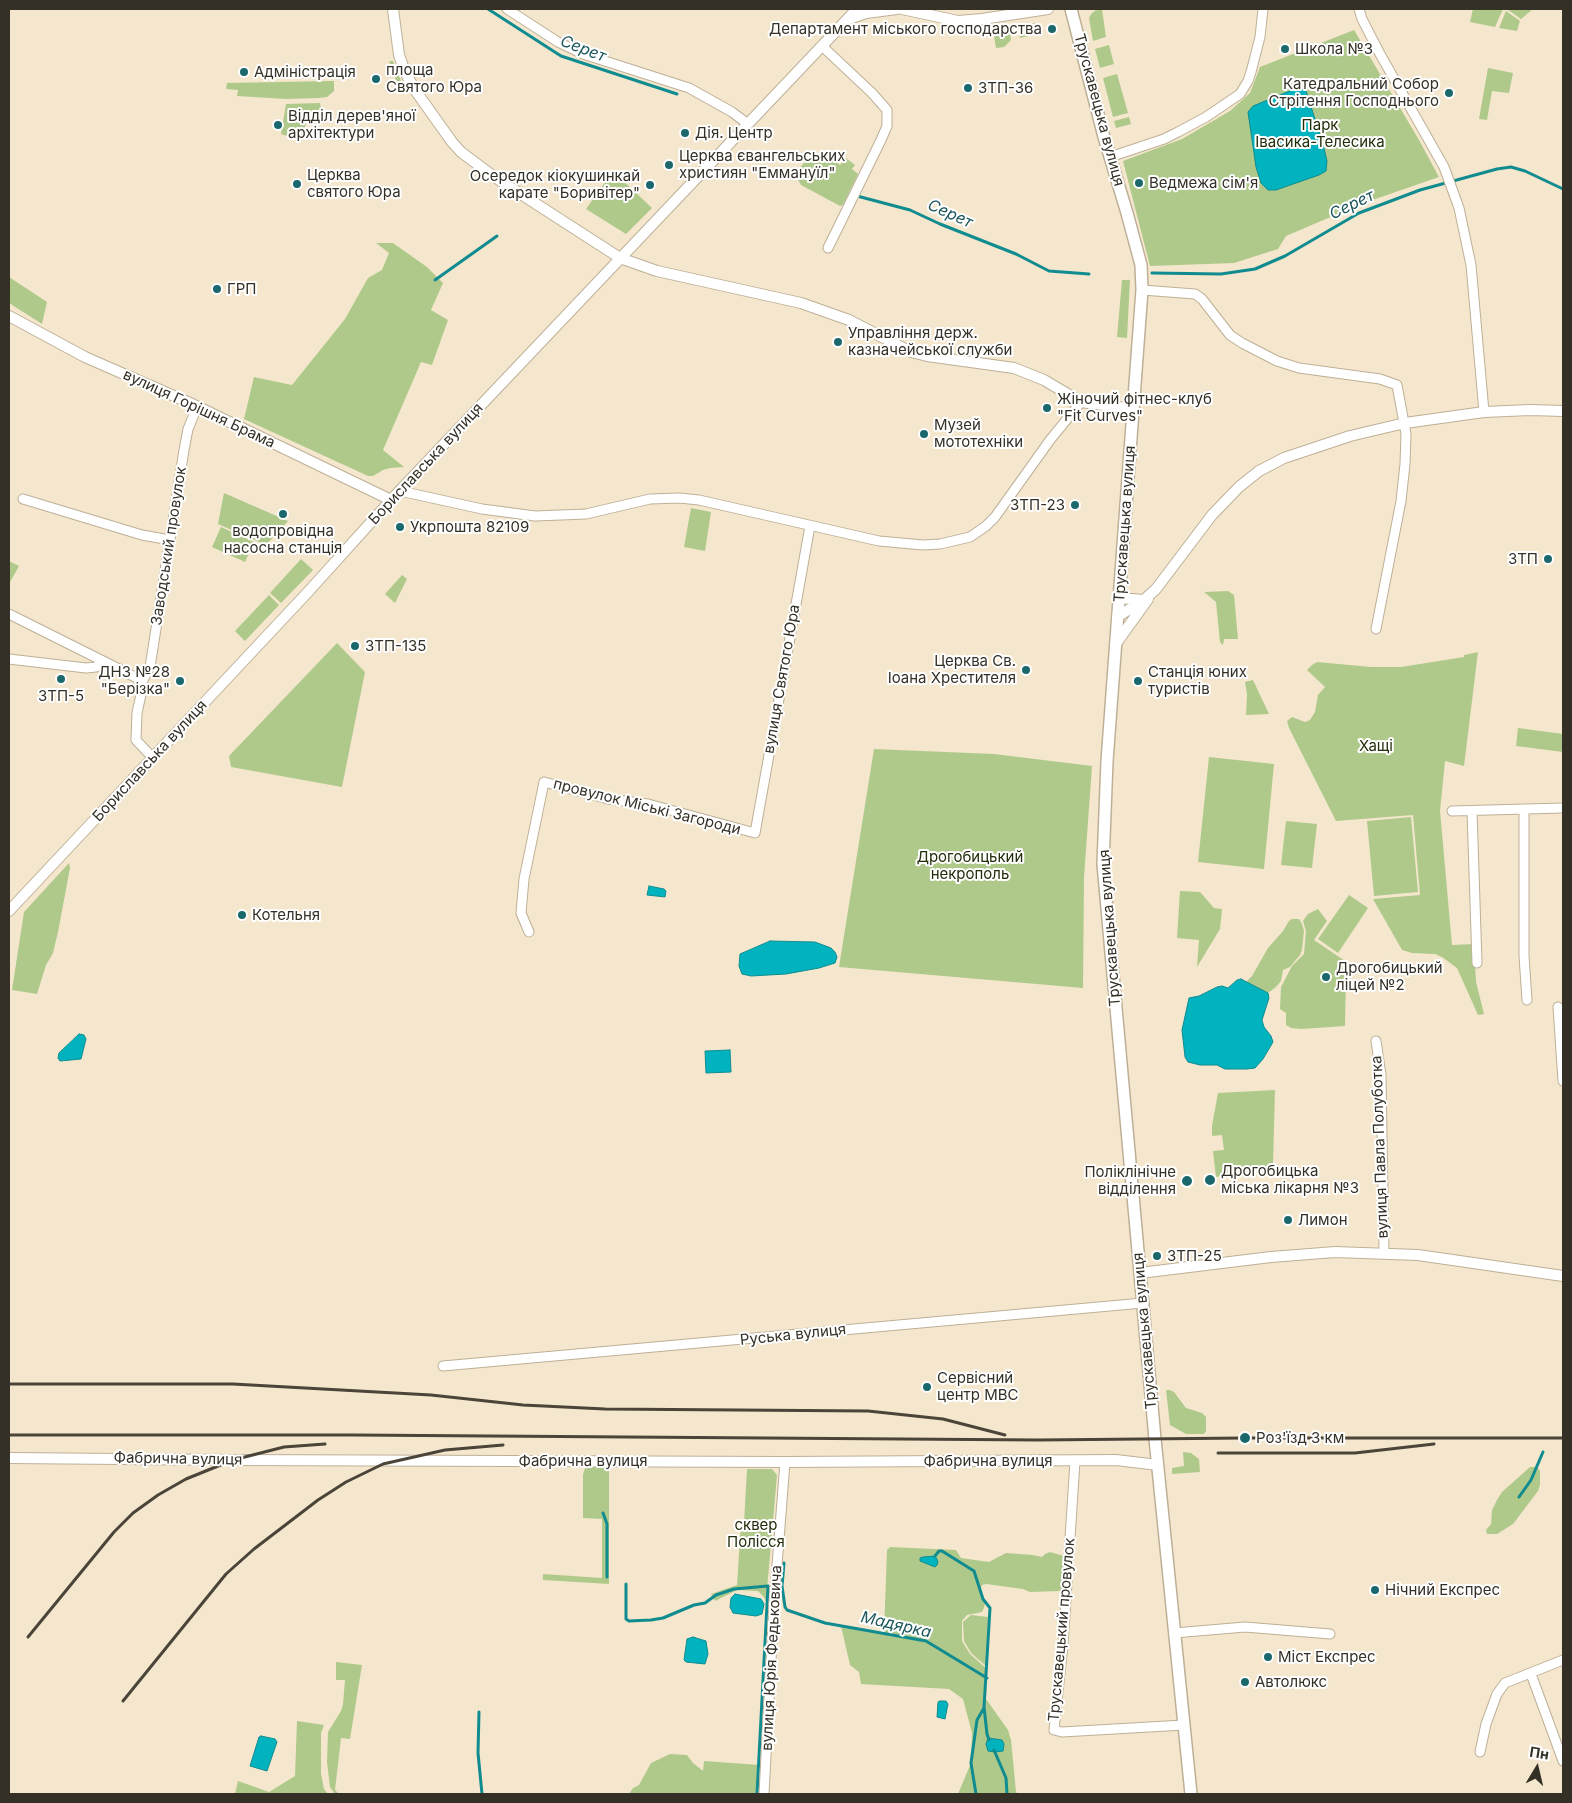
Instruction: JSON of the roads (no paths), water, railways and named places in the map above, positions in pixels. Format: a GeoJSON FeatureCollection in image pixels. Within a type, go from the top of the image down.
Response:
{"type":"FeatureCollection","features":[{"type":"Feature","properties":{"kind":"main road","name":"Трускавецька вулиця"},"geometry":{"type":"LineString","coordinates":[[1071,9],[1110,157],[1128,213],[1141,271],[1142,290],[1107,761],[1103,864],[1158,1464],[1191,1794]]}},
{"type":"Feature","properties":{"kind":"street"},"geometry":{"type":"LineString","coordinates":[[393,9],[399,55],[405,72],[414,90],[461,152],[493,176],[620,258],[657,272],[801,303],[849,320],[911,352],[1014,368],[1044,380],[1081,402],[1133,409]]}},
{"type":"Feature","properties":{"kind":"street"},"geometry":{"type":"LineString","coordinates":[[507,9],[558,42],[583,54],[689,88],[732,112],[748,124]]}},
{"type":"Feature","properties":{"kind":"street","name":"Бориславська вулиця"},"geometry":{"type":"LineString","coordinates":[[9,911],[308,592],[391,500],[857,9]]}},
{"type":"Feature","properties":{"kind":"street"},"geometry":{"type":"LineString","coordinates":[[900,9],[958,20],[982,19],[1048,9]]}},
{"type":"Feature","properties":{"kind":"street","name":"Бориславська вулиця"},"geometry":{"type":"LineString","coordinates":[[845,21],[866,13],[900,9]]}},
{"type":"Feature","properties":{"kind":"street"},"geometry":{"type":"LineString","coordinates":[[931,9],[942,18]]}},
{"type":"Feature","properties":{"kind":"street"},"geometry":{"type":"LineString","coordinates":[[1110,157],[1178,132],[1206,117],[1240,94],[1251,72],[1260,37],[1262,9]]}},
{"type":"Feature","properties":{"kind":"street"},"geometry":{"type":"LineString","coordinates":[[1359,9],[1362,19],[1380,54],[1447,174],[1453,190],[1464,227],[1472,265],[1484,412]]}},
{"type":"Feature","properties":{"kind":"street"},"geometry":{"type":"LineString","coordinates":[[822,46],[872,93],[887,110],[887,126],[828,248]]}},
{"type":"Feature","properties":{"kind":"street"},"geometry":{"type":"LineString","coordinates":[[1142,290],[1194,294],[1202,299],[1230,335],[1242,344],[1277,361],[1299,368],[1380,380],[1397,385],[1406,434],[1401,501],[1376,629]]}},
{"type":"Feature","properties":{"kind":"street","name":"вулиця Горішня Брама"},"geometry":{"type":"LineString","coordinates":[[9,316],[85,357],[197,407],[391,500]]}},
{"type":"Feature","properties":{"kind":"street"},"geometry":{"type":"LineString","coordinates":[[400,491],[482,509],[536,516],[586,514],[650,499],[688,498],[718,503],[879,542],[940,544],[970,537],[986,526],[1081,402]]}},
{"type":"Feature","properties":{"kind":"street","name":"Заводський провулок"},"geometry":{"type":"LineString","coordinates":[[153,758],[136,740],[136,723],[142,690],[141,684],[150,667],[188,429],[197,407]]}},
{"type":"Feature","properties":{"kind":"street"},"geometry":{"type":"LineString","coordinates":[[1116,645],[1153,592],[1212,515],[1239,487],[1258,471],[1305,450],[1404,423],[1484,412],[1563,411]]}},
{"type":"Feature","properties":{"kind":"street"},"geometry":{"type":"LineString","coordinates":[[23,499],[142,535],[170,540]]}},
{"type":"Feature","properties":{"kind":"street","name":"вулиця Святого Юра"},"geometry":{"type":"LineString","coordinates":[[755,833],[810,526]]}},
{"type":"Feature","properties":{"kind":"street"},"geometry":{"type":"LineString","coordinates":[[1117,617],[1153,592]]}},
{"type":"Feature","properties":{"kind":"street"},"geometry":{"type":"LineString","coordinates":[[1119,598],[1144,600]]}},
{"type":"Feature","properties":{"kind":"street"},"geometry":{"type":"LineString","coordinates":[[9,614],[130,674],[137,678],[141,684]]}},
{"type":"Feature","properties":{"kind":"street"},"geometry":{"type":"LineString","coordinates":[[9,659],[86,668],[96,667],[103,662]]}},
{"type":"Feature","properties":{"kind":"street","name":"провулок Міські Загороди"},"geometry":{"type":"LineString","coordinates":[[529,932],[521,912],[524,879],[544,782],[608,799],[648,804],[755,833]]}},
{"type":"Feature","properties":{"kind":"street"},"geometry":{"type":"LineString","coordinates":[[1452,811],[1563,808]]}},
{"type":"Feature","properties":{"kind":"street"},"geometry":{"type":"LineString","coordinates":[[1524,809],[1524,956],[1527,1000]]}},
{"type":"Feature","properties":{"kind":"street"},"geometry":{"type":"LineString","coordinates":[[1472,811],[1477,963]]}},
{"type":"Feature","properties":{"kind":"street"},"geometry":{"type":"LineString","coordinates":[[1558,1007],[1563,1081]]}},
{"type":"Feature","properties":{"kind":"street","name":"вулиця Павла Полуботка"},"geometry":{"type":"LineString","coordinates":[[1376,1041],[1381,1075],[1384,1253]]}},
{"type":"Feature","properties":{"kind":"street"},"geometry":{"type":"LineString","coordinates":[[1140,1273],[1298,1254],[1334,1252],[1418,1255],[1563,1276]]}},
{"type":"Feature","properties":{"kind":"street","name":"Руська вулиця"},"geometry":{"type":"LineString","coordinates":[[443,1366],[1143,1303]]}},
{"type":"Feature","properties":{"kind":"street","name":"Фабрична вулиця"},"geometry":{"type":"LineString","coordinates":[[9,1458],[785,1462],[1116,1460],[1158,1464]]}},
{"type":"Feature","properties":{"kind":"street","name":"Трускавецький провулок"},"geometry":{"type":"LineString","coordinates":[[1074,1461],[1063,1645],[1054,1730],[1062,1732],[1184,1726]]}},
{"type":"Feature","properties":{"kind":"street","name":"вулиця Юрія Федьковича"},"geometry":{"type":"LineString","coordinates":[[764,1794],[774,1604],[785,1462]]}},
{"type":"Feature","properties":{"kind":"street"},"geometry":{"type":"LineString","coordinates":[[1174,1633],[1245,1627],[1330,1634]]}},
{"type":"Feature","properties":{"kind":"street"},"geometry":{"type":"LineString","coordinates":[[1480,1752],[1486,1724],[1497,1694],[1505,1683],[1532,1674],[1563,1660]]}},
{"type":"Feature","properties":{"kind":"street"},"geometry":{"type":"LineString","coordinates":[[1532,1674],[1563,1761]]}},
{"type":"Feature","properties":{"kind":"water"},"geometry":{"type":"Polygon","coordinates":[[[1297,88],[1306,91],[1323,144],[1327,161],[1326,171],[1276,190],[1268,190],[1261,183],[1256,167],[1248,112],[1253,106],[1297,88]]]}},
{"type":"Feature","properties":{"kind":"water"},"geometry":{"type":"Polygon","coordinates":[[[649,886],[664,889],[666,891],[665,897],[647,895],[649,886]]]}},
{"type":"Feature","properties":{"kind":"water"},"geometry":{"type":"Polygon","coordinates":[[[770,941],[815,942],[831,948],[837,957],[835,963],[786,974],[751,976],[742,974],[739,966],[740,954],[770,941]]]}},
{"type":"Feature","properties":{"kind":"water"},"geometry":{"type":"Polygon","coordinates":[[[1241,979],[1268,993],[1269,998],[1262,1020],[1273,1042],[1263,1059],[1255,1068],[1247,1069],[1225,1069],[1217,1065],[1200,1065],[1188,1062],[1185,1057],[1182,1030],[1189,998],[1199,996],[1217,987],[1228,988],[1241,979]]]}},
{"type":"Feature","properties":{"kind":"water"},"geometry":{"type":"Polygon","coordinates":[[[79,1034],[84,1035],[86,1039],[81,1059],[60,1061],[58,1058],[59,1053],[79,1034]]]}},
{"type":"Feature","properties":{"kind":"water"},"geometry":{"type":"Polygon","coordinates":[[[730,1050],[731,1072],[706,1073],[705,1051],[730,1050]]]}},
{"type":"Feature","properties":{"kind":"water"},"geometry":{"type":"Polygon","coordinates":[[[935,1556],[938,1561],[935,1567],[920,1561],[920,1558],[923,1557],[935,1556]]]}},
{"type":"Feature","properties":{"kind":"water"},"geometry":{"type":"Polygon","coordinates":[[[735,1594],[761,1599],[764,1604],[762,1614],[756,1616],[733,1613],[730,1607],[731,1598],[735,1594]]]}},
{"type":"Feature","properties":{"kind":"water"},"geometry":{"type":"Polygon","coordinates":[[[693,1637],[706,1641],[708,1654],[705,1664],[686,1662],[684,1660],[687,1639],[693,1637]]]}},
{"type":"Feature","properties":{"kind":"water"},"geometry":{"type":"Polygon","coordinates":[[[946,1701],[948,1704],[945,1719],[937,1717],[938,1702],[946,1701]]]}},
{"type":"Feature","properties":{"kind":"water"},"geometry":{"type":"Polygon","coordinates":[[[259,1737],[275,1739],[277,1742],[267,1771],[250,1766],[259,1737]]]}},
{"type":"Feature","properties":{"kind":"water"},"geometry":{"type":"Polygon","coordinates":[[[988,1738],[1002,1740],[1004,1744],[1003,1751],[988,1751],[986,1744],[988,1738]]]}},
{"type":"Feature","properties":{"kind":"waterway","name":"Серет"},"geometry":{"type":"LineString","coordinates":[[488,9],[561,56],[677,94]]}},
{"type":"Feature","properties":{"kind":"waterway","name":"Серет"},"geometry":{"type":"LineString","coordinates":[[1152,273],[1221,274],[1255,269],[1285,256],[1359,213],[1420,190],[1497,169],[1511,167],[1525,171],[1563,189]]}},
{"type":"Feature","properties":{"kind":"waterway","name":"Серет"},"geometry":{"type":"LineString","coordinates":[[857,196],[910,210],[1016,254],[1049,271],[1089,274]]}},
{"type":"Feature","properties":{"kind":"waterway"},"geometry":{"type":"LineString","coordinates":[[435,280],[497,236]]}},
{"type":"Feature","properties":{"kind":"waterway"},"geometry":{"type":"LineString","coordinates":[[1519,1497],[1531,1480],[1543,1452]]}},
{"type":"Feature","properties":{"kind":"waterway","name":"Мадярка"},"geometry":{"type":"LineString","coordinates":[[603,1513],[607,1524],[607,1577]]}},
{"type":"Feature","properties":{"kind":"waterway"},"geometry":{"type":"LineString","coordinates":[[935,1556],[939,1551],[942,1551],[974,1571],[983,1599],[990,1608],[984,1707],[989,1740]]}},
{"type":"Feature","properties":{"kind":"waterway","name":"Мадярка"},"geometry":{"type":"LineString","coordinates":[[784,1563],[782,1586],[787,1610],[825,1623],[926,1641],[987,1678]]}},
{"type":"Feature","properties":{"kind":"waterway"},"geometry":{"type":"LineString","coordinates":[[626,1584],[626,1619],[629,1621],[663,1618],[694,1605],[705,1603],[716,1595],[734,1589],[768,1586],[757,1794]]}},
{"type":"Feature","properties":{"kind":"waterway"},"geometry":{"type":"LineString","coordinates":[[976,1794],[971,1763],[977,1720],[984,1708]]}},
{"type":"Feature","properties":{"kind":"waterway"},"geometry":{"type":"LineString","coordinates":[[479,1712],[478,1753],[482,1794]]}},
{"type":"Feature","properties":{"kind":"waterway","name":"Мадярка"},"geometry":{"type":"LineString","coordinates":[[994,1750],[1006,1778],[1007,1794]]}},
{"type":"Feature","properties":{"kind":"railway"},"geometry":{"type":"LineString","coordinates":[[9,1384],[233,1384],[431,1395],[523,1405],[605,1409],[868,1411],[943,1419],[1005,1435]]}},
{"type":"Feature","properties":{"kind":"railway"},"geometry":{"type":"LineString","coordinates":[[9,1435],[353,1435],[1039,1440],[1563,1438]]}},
{"type":"Feature","properties":{"kind":"railway"},"geometry":{"type":"LineString","coordinates":[[28,1637],[114,1532],[133,1513],[158,1495],[186,1479],[233,1460],[284,1447],[325,1444]]}},
{"type":"Feature","properties":{"kind":"railway"},"geometry":{"type":"LineString","coordinates":[[1218,1453],[1355,1453],[1434,1444]]}},
{"type":"Feature","properties":{"kind":"railway"},"geometry":{"type":"LineString","coordinates":[[123,1701],[226,1574],[254,1549],[318,1500],[346,1482],[383,1464],[445,1450],[503,1445]]}},
{"type":"Feature","properties":{"kind":"place","name":"Департамент міського господарства"},"geometry":{"type":"Point","coordinates":[1052,29]}},
{"type":"Feature","properties":{"kind":"place","name":"Школа №3"},"geometry":{"type":"Point","coordinates":[1285,49]}},
{"type":"Feature","properties":{"kind":"place","name":"Адміністрація"},"geometry":{"type":"Point","coordinates":[244,72]}},
{"type":"Feature","properties":{"kind":"place","name":"площа Святого Юра"},"geometry":{"type":"Point","coordinates":[376,79]}},
{"type":"Feature","properties":{"kind":"place","name":"ЗТП-36"},"geometry":{"type":"Point","coordinates":[968,88]}},
{"type":"Feature","properties":{"kind":"place","name":"Катедральний Собор Стрітення Господнього"},"geometry":{"type":"Point","coordinates":[1449,93]}},
{"type":"Feature","properties":{"kind":"place","name":"Відділ дерев'яної архітектури"},"geometry":{"type":"Point","coordinates":[278,125]}},
{"type":"Feature","properties":{"kind":"place","name":"Дія. Центр"},"geometry":{"type":"Point","coordinates":[685,133]}},
{"type":"Feature","properties":{"kind":"place","name":"Церква євангельських християн \"Еммануїл\""},"geometry":{"type":"Point","coordinates":[669,165]}},
{"type":"Feature","properties":{"kind":"place","name":"Ведмежа сім'я"},"geometry":{"type":"Point","coordinates":[1139,183]}},
{"type":"Feature","properties":{"kind":"place","name":"Церква святого Юра"},"geometry":{"type":"Point","coordinates":[297,184]}},
{"type":"Feature","properties":{"kind":"place","name":"Осередок кіокушинкай карате \"Боривітер\""},"geometry":{"type":"Point","coordinates":[650,185]}},
{"type":"Feature","properties":{"kind":"place","name":"ГРП"},"geometry":{"type":"Point","coordinates":[217,289]}},
{"type":"Feature","properties":{"kind":"place","name":"Управління держ. казначейської служби"},"geometry":{"type":"Point","coordinates":[838,342]}},
{"type":"Feature","properties":{"kind":"place","name":"Жіночий фітнес-клуб \"Fit Curves\""},"geometry":{"type":"Point","coordinates":[1047,408]}},
{"type":"Feature","properties":{"kind":"place","name":"Музей мототехніки"},"geometry":{"type":"Point","coordinates":[924,434]}},
{"type":"Feature","properties":{"kind":"place","name":"ЗТП-23"},"geometry":{"type":"Point","coordinates":[1075,505]}},
{"type":"Feature","properties":{"kind":"place","name":"водопровідна насосна станція"},"geometry":{"type":"Point","coordinates":[283,514]}},
{"type":"Feature","properties":{"kind":"place","name":"Укрпошта 82109"},"geometry":{"type":"Point","coordinates":[400,527]}},
{"type":"Feature","properties":{"kind":"place","name":"ЗТП"},"geometry":{"type":"Point","coordinates":[1548,559]}},
{"type":"Feature","properties":{"kind":"place","name":"ЗТП-135"},"geometry":{"type":"Point","coordinates":[355,646]}},
{"type":"Feature","properties":{"kind":"place","name":"Церква Св. Іоана Хрестителя"},"geometry":{"type":"Point","coordinates":[1026,670]}},
{"type":"Feature","properties":{"kind":"place","name":"ЗТП-5"},"geometry":{"type":"Point","coordinates":[61,679]}},
{"type":"Feature","properties":{"kind":"place","name":"ДНЗ №28 \"Берізка\""},"geometry":{"type":"Point","coordinates":[180,681]}},
{"type":"Feature","properties":{"kind":"place","name":"Станція юних туристів"},"geometry":{"type":"Point","coordinates":[1138,681]}},
{"type":"Feature","properties":{"kind":"place","name":"Котельня"},"geometry":{"type":"Point","coordinates":[242,915]}},
{"type":"Feature","properties":{"kind":"place","name":"Дрогобицький ліцей №2"},"geometry":{"type":"Point","coordinates":[1326,977]}},
{"type":"Feature","properties":{"kind":"place","name":"Дрогобицька міська лікарня №3"},"geometry":{"type":"Point","coordinates":[1210,1180]}},
{"type":"Feature","properties":{"kind":"place","name":"Поліклінічне відділення"},"geometry":{"type":"Point","coordinates":[1187,1181]}},
{"type":"Feature","properties":{"kind":"place","name":"Лимон"},"geometry":{"type":"Point","coordinates":[1288,1220]}},
{"type":"Feature","properties":{"kind":"place","name":"ЗТП-25"},"geometry":{"type":"Point","coordinates":[1157,1256]}},
{"type":"Feature","properties":{"kind":"place","name":"Сервісний центр МВС"},"geometry":{"type":"Point","coordinates":[927,1387]}},
{"type":"Feature","properties":{"kind":"place","name":"Роз'їзд 3 км"},"geometry":{"type":"Point","coordinates":[1245,1438]}},
{"type":"Feature","properties":{"kind":"place","name":"Нічний Експрес"},"geometry":{"type":"Point","coordinates":[1375,1590]}},
{"type":"Feature","properties":{"kind":"place","name":"Міст Експрес"},"geometry":{"type":"Point","coordinates":[1268,1657]}},
{"type":"Feature","properties":{"kind":"place","name":"Автолюкс"},"geometry":{"type":"Point","coordinates":[1245,1682]}},
{"type":"Feature","properties":{"kind":"park label","name":"Парк Івасика-Телесика"},"geometry":{"type":"Point","coordinates":[1320,134]}},
{"type":"Feature","properties":{"kind":"park label","name":"Хащі"},"geometry":{"type":"Point","coordinates":[1376,746]}},
{"type":"Feature","properties":{"kind":"park label","name":"Дрогобицький некрополь"},"geometry":{"type":"Point","coordinates":[970,866]}},
{"type":"Feature","properties":{"kind":"park label","name":"сквер Полісся"},"geometry":{"type":"Point","coordinates":[756,1534]}}]}
